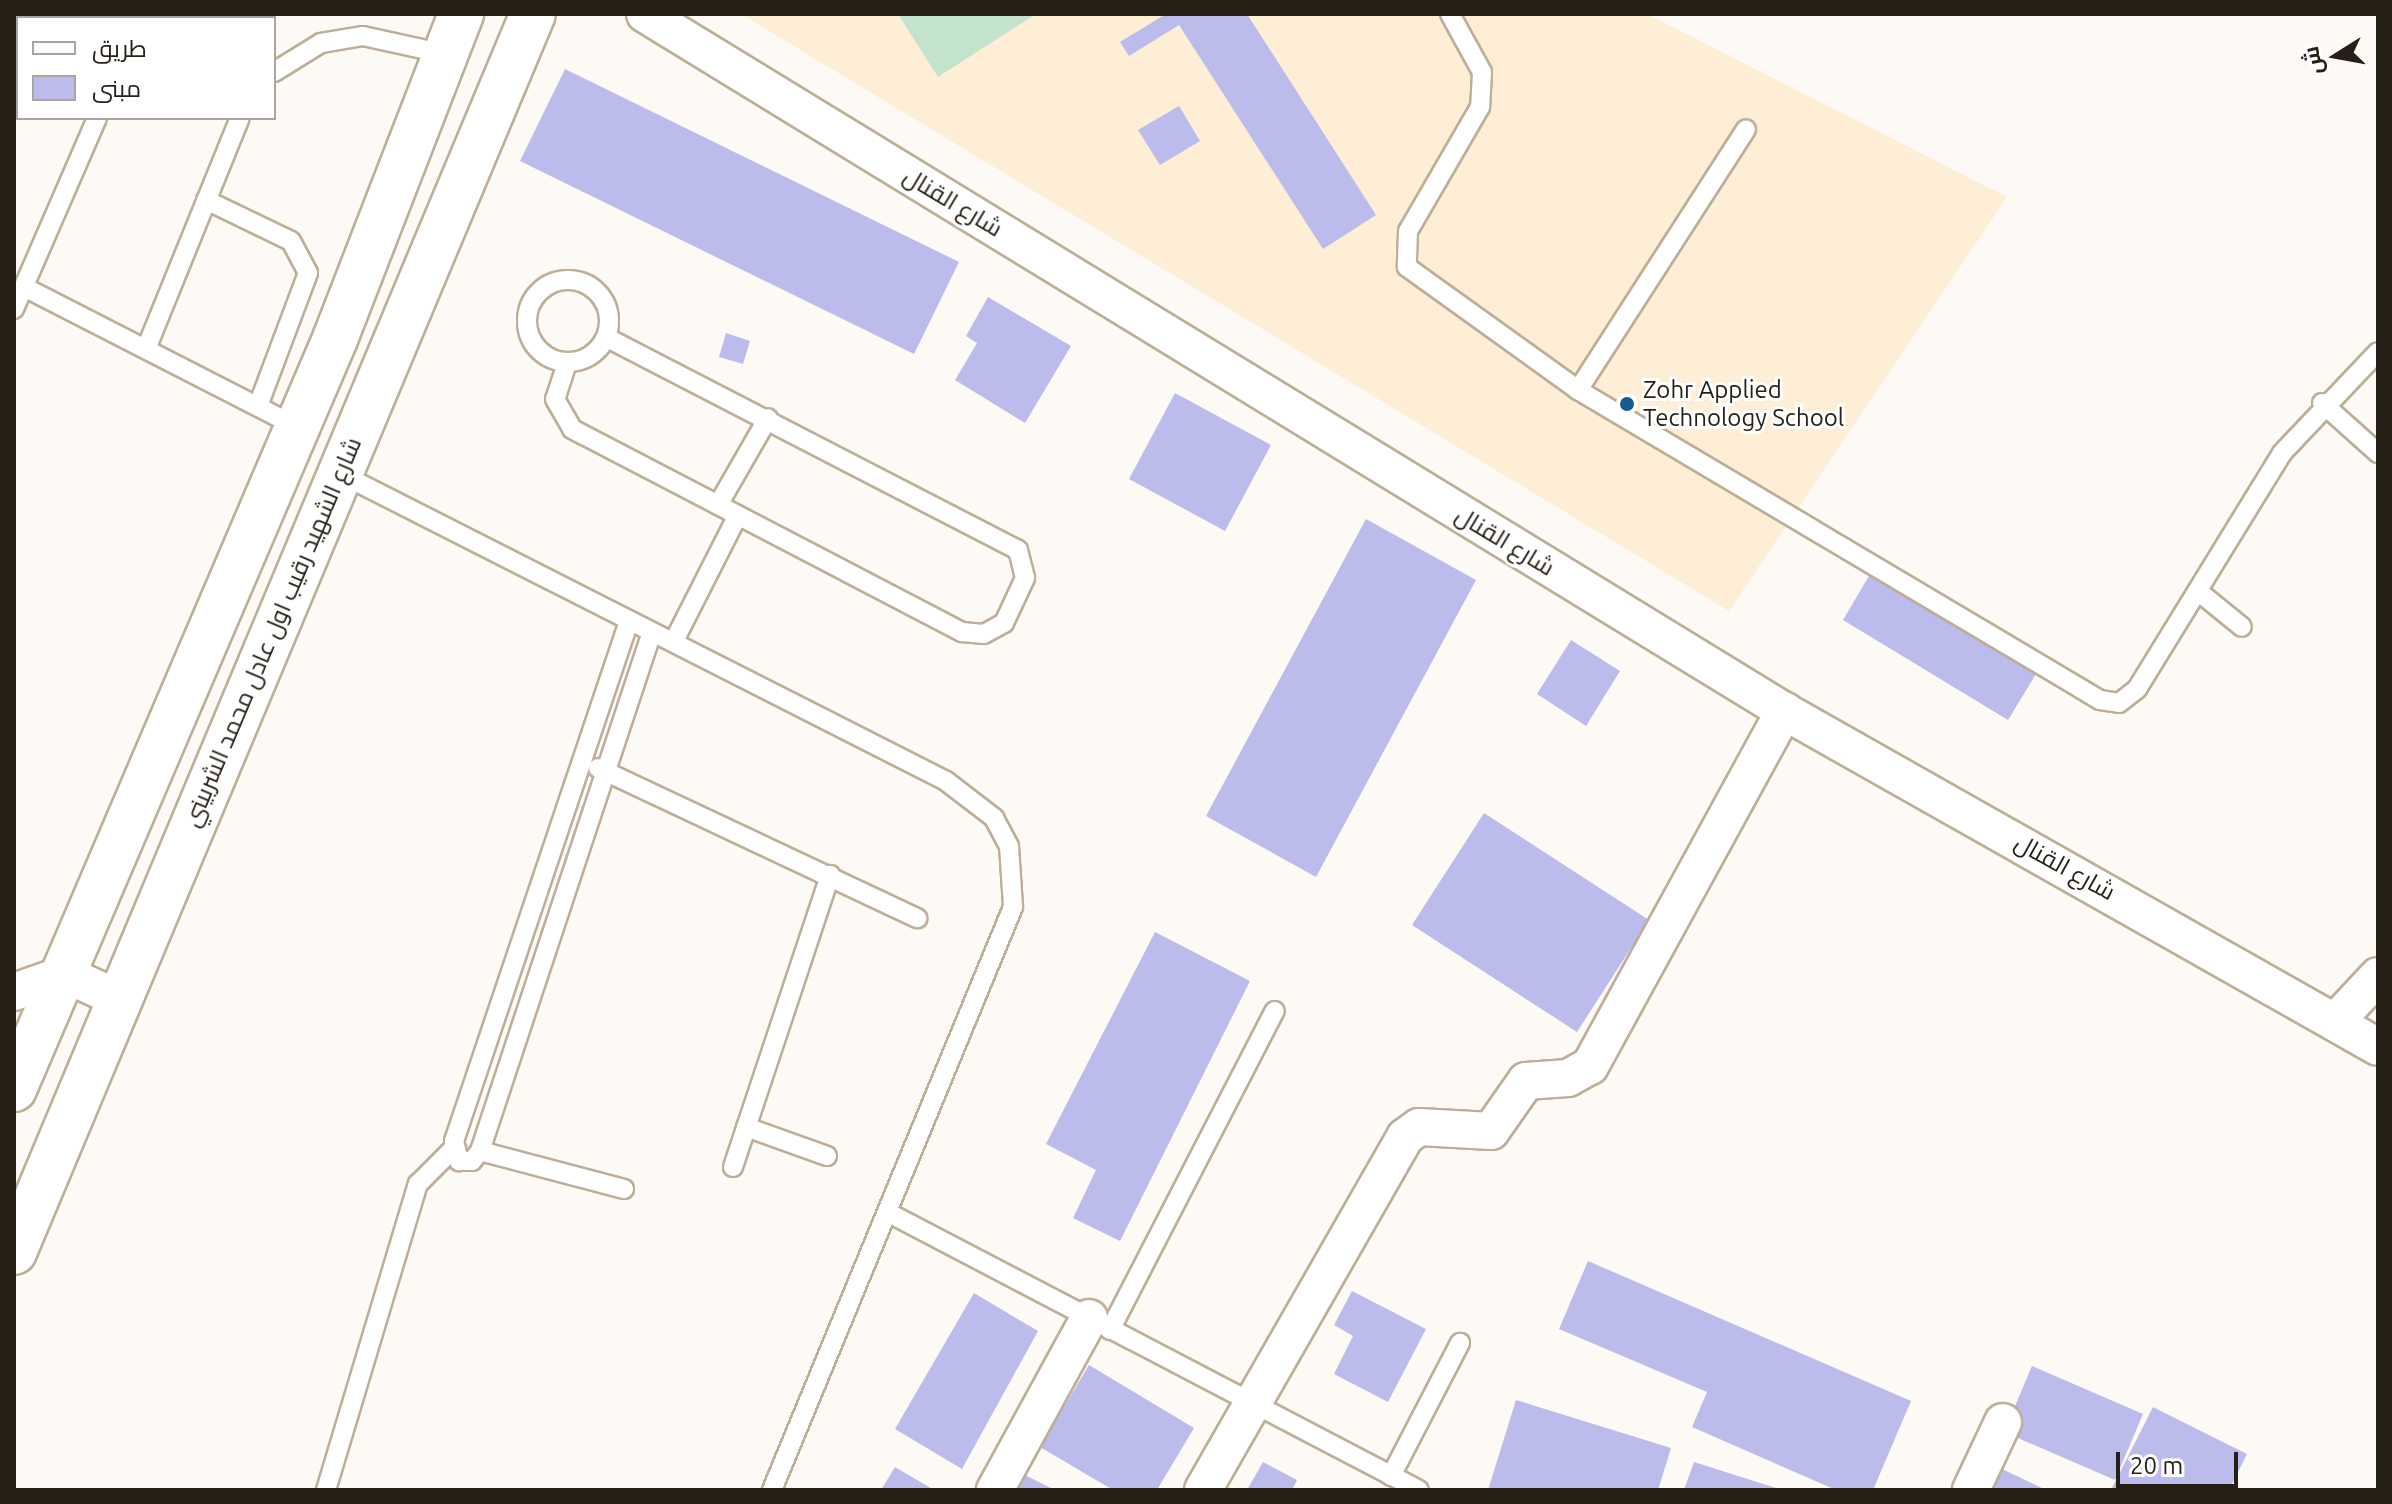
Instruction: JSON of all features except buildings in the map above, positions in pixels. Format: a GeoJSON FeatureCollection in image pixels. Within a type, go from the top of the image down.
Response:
{"type":"FeatureCollection","features":[{"type":"Feature","properties":{"kind":"street"},"geometry":{"type":"LineString","coordinates":[[14,1089],[60,974],[296,426],[461,14]]}},
{"type":"Feature","properties":{"kind":"street","name":"شارع الشهيد رقيب اول عادل محمد الشربيني"},"geometry":{"type":"LineString","coordinates":[[14,1252],[533,14]]}},
{"type":"Feature","properties":{"kind":"street","name":"شارع القنال"},"geometry":{"type":"LineString","coordinates":[[645,14],[1784,711],[2378,1047]]}},
{"type":"Feature","properties":{"kind":"street"},"geometry":{"type":"LineString","coordinates":[[1203,1490],[1405,1137],[1419,1127],[1491,1131],[1526,1081],[1568,1078],[1590,1066],[1784,711]]}},
{"type":"Feature","properties":{"kind":"street"},"geometry":{"type":"LineString","coordinates":[[14,992],[60,974],[119,999]]}},
{"type":"Feature","properties":{"kind":"street"},"geometry":{"type":"LineString","coordinates":[[2335,1022],[2378,976]]}},
{"type":"Feature","properties":{"kind":"street"},"geometry":{"type":"LineString","coordinates":[[995,1490],[1099,1324]]}},
{"type":"Feature","properties":{"kind":"street"},"geometry":{"type":"LineString","coordinates":[[1971,1490],[2003,1422]]}},
{"type":"Feature","properties":{"kind":"lane"},"geometry":{"type":"LineString","coordinates":[[1474,14],[1454,20],[1482,72],[1480,107],[1408,231],[1402,255],[1416,275],[1578,390],[2100,700],[2128,699],[2199,592],[2282,453],[2322,403],[2378,352]]}},
{"type":"Feature","properties":{"kind":"lane"},"geometry":{"type":"LineString","coordinates":[[276,71],[321,43],[363,36],[445,54]]}},
{"type":"Feature","properties":{"kind":"lane"},"geometry":{"type":"LineString","coordinates":[[14,309],[96,120]]}},
{"type":"Feature","properties":{"kind":"lane"},"geometry":{"type":"LineString","coordinates":[[146,349],[239,120]]}},
{"type":"Feature","properties":{"kind":"lane"},"geometry":{"type":"LineString","coordinates":[[1578,390],[1746,129]]}},
{"type":"Feature","properties":{"kind":"lane"},"geometry":{"type":"LineString","coordinates":[[206,200],[291,241],[308,273],[258,406]]}},
{"type":"Feature","properties":{"kind":"lane"},"geometry":{"type":"LineString","coordinates":[[570,279],[586,283],[607,307],[607,338],[597,352],[567,363],[537,350],[529,336],[527,320],[540,290],[570,279]]}},
{"type":"Feature","properties":{"kind":"lane"},"geometry":{"type":"LineString","coordinates":[[24,287],[296,426]]}},
{"type":"Feature","properties":{"kind":"lane"},"geometry":{"type":"LineString","coordinates":[[567,363],[555,399],[563,423],[973,635],[1004,623],[1025,578],[1018,550],[768,418],[607,338]]}},
{"type":"Feature","properties":{"kind":"lane"},"geometry":{"type":"LineString","coordinates":[[2322,403],[2378,453]]}},
{"type":"Feature","properties":{"kind":"lane"},"geometry":{"type":"LineString","coordinates":[[718,505],[768,418]]}},
{"type":"Feature","properties":{"kind":"lane"},"geometry":{"type":"LineString","coordinates":[[338,473],[628,624],[674,641],[973,797],[1009,846],[1013,907],[772,1490]]}},
{"type":"Feature","properties":{"kind":"lane"},"geometry":{"type":"LineString","coordinates":[[674,641],[738,515]]}},
{"type":"Feature","properties":{"kind":"lane"},"geometry":{"type":"LineString","coordinates":[[2199,592],[2242,627]]}},
{"type":"Feature","properties":{"kind":"lane"},"geometry":{"type":"LineString","coordinates":[[326,1490],[418,1184],[452,1150],[585,762],[628,624]]}},
{"type":"Feature","properties":{"kind":"lane"},"geometry":{"type":"LineString","coordinates":[[452,1150],[466,1163],[480,1151],[651,635]]}},
{"type":"Feature","properties":{"kind":"lane"},"geometry":{"type":"LineString","coordinates":[[585,762],[917,918]]}},
{"type":"Feature","properties":{"kind":"lane"},"geometry":{"type":"LineString","coordinates":[[733,1167],[830,875]]}},
{"type":"Feature","properties":{"kind":"lane"},"geometry":{"type":"LineString","coordinates":[[1099,1324],[1275,1011]]}},
{"type":"Feature","properties":{"kind":"lane"},"geometry":{"type":"LineString","coordinates":[[746,1127],[827,1156]]}},
{"type":"Feature","properties":{"kind":"lane"},"geometry":{"type":"LineString","coordinates":[[480,1151],[624,1189]]}},
{"type":"Feature","properties":{"kind":"lane"},"geometry":{"type":"LineString","coordinates":[[887,1212],[1250,1406],[1419,1490]]}},
{"type":"Feature","properties":{"kind":"lane"},"geometry":{"type":"LineString","coordinates":[[1391,1476],[1460,1343]]}},
{"type":"Feature","properties":{"kind":"shaded area","name":"Zohr Applied Technology School"},"geometry":{"type":"Polygon","coordinates":[[[741,14],[1647,14],[2007,197],[1729,611],[741,14]]]}},
{"type":"Feature","properties":{"kind":"green space"},"geometry":{"type":"Polygon","coordinates":[[[898,14],[1036,14],[938,77],[898,14]]]}},
{"type":"Feature","properties":{"kind":"place","name":"Zohr Applied Technology School"},"geometry":{"type":"Point","coordinates":[1627,404]}}]}
